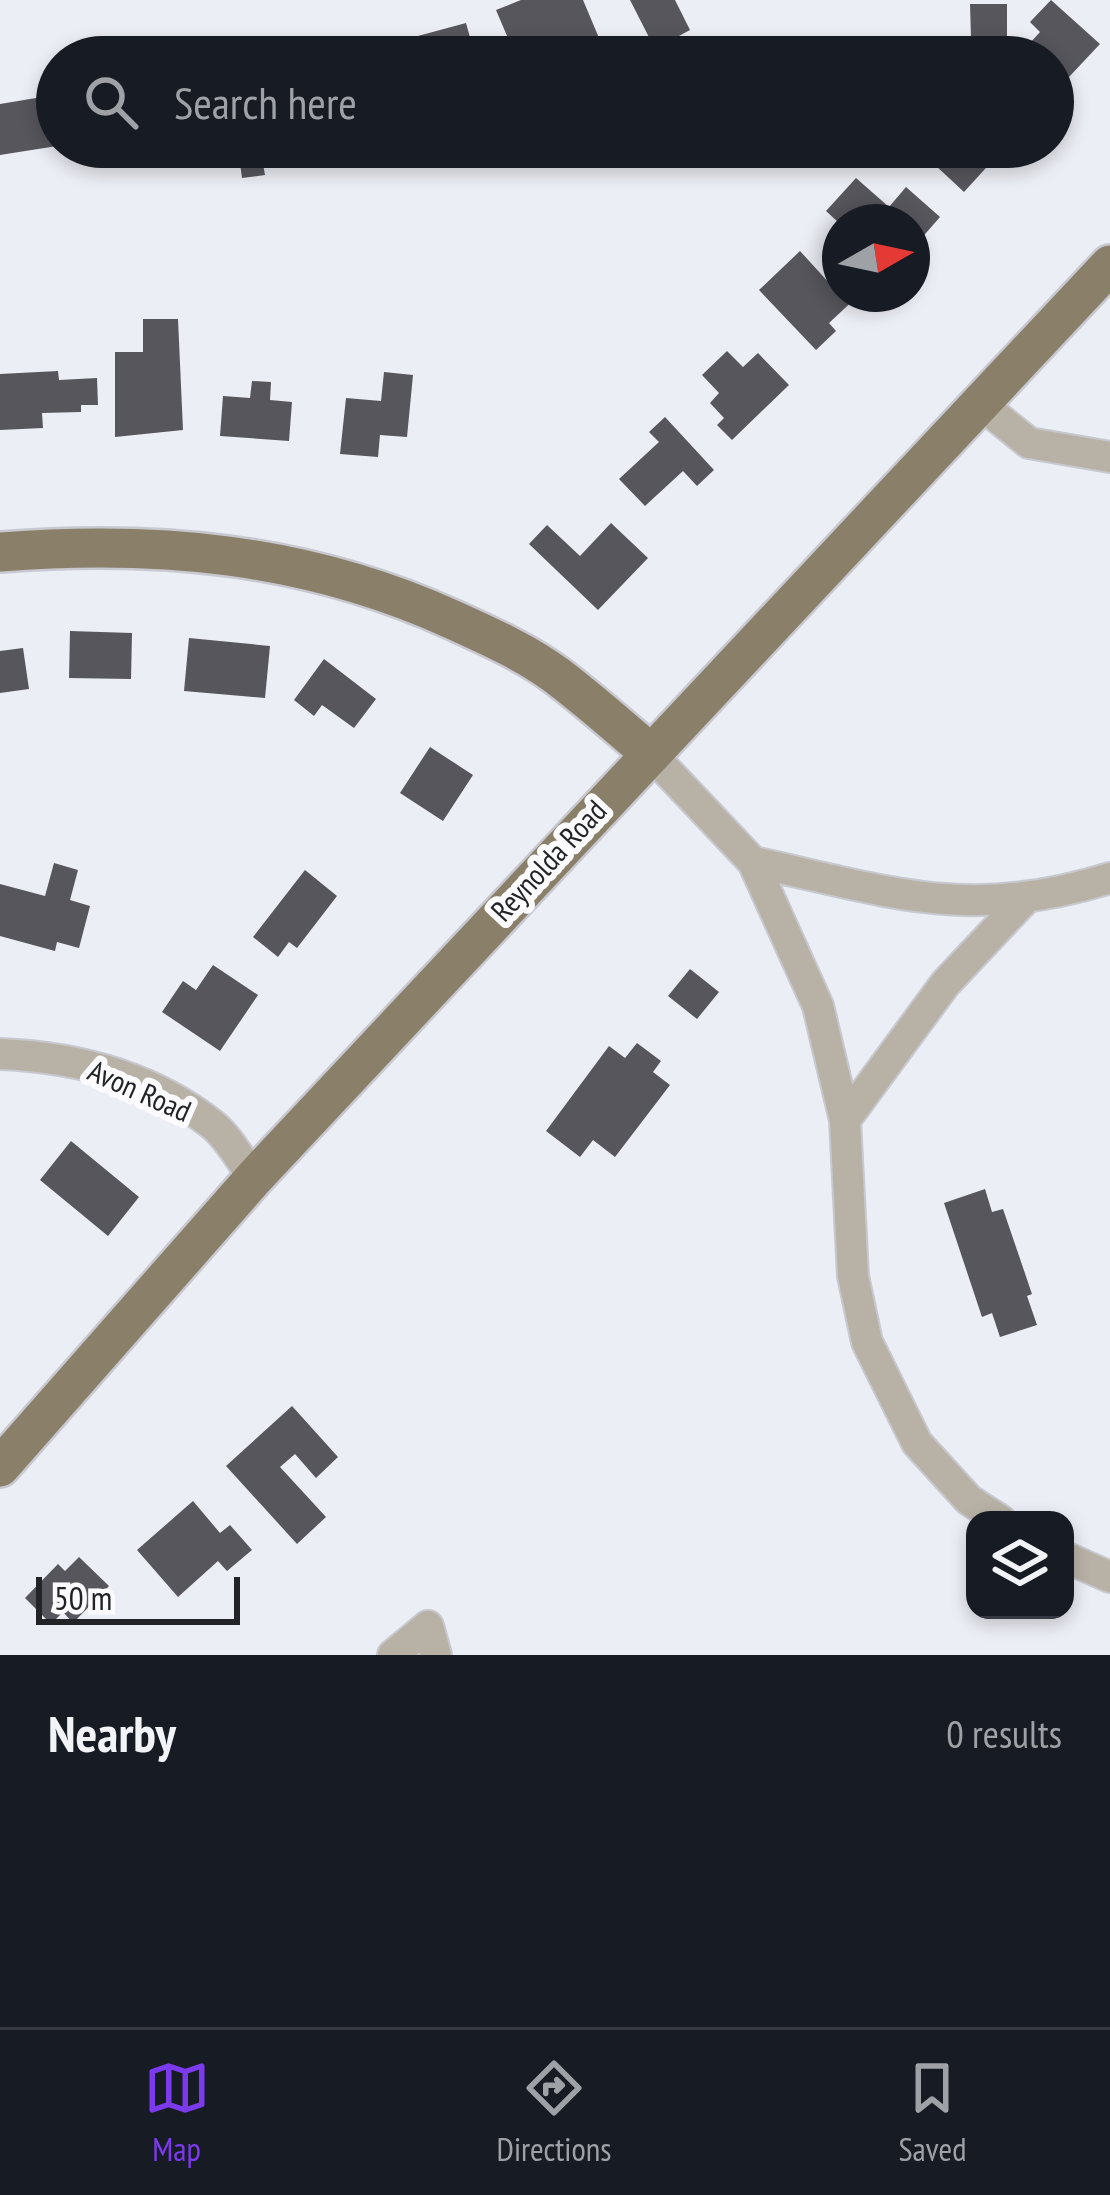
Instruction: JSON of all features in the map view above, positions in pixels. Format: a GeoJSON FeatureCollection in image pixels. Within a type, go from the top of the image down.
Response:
{"type":"FeatureCollection","features":[{"type":"Feature","properties":{"kind":"main road","name":"Reynolda Road"},"geometry":{"type":"LineString","coordinates":[[0,1467],[254,1178],[1110,265]]}},
{"type":"Feature","properties":{"kind":"main road"},"geometry":{"type":"LineString","coordinates":[[0,552],[156,546],[291,564],[351,581],[421,606],[554,674],[649,752]]}},
{"type":"Feature","properties":{"kind":"street"},"geometry":{"type":"LineString","coordinates":[[982,405],[1029,443],[1110,457]]}},
{"type":"Feature","properties":{"kind":"street"},"geometry":{"type":"LineString","coordinates":[[649,752],[753,862],[818,1006],[845,1120],[853,1276],[867,1342],[917,1443],[969,1500],[986,1511]]}},
{"type":"Feature","properties":{"kind":"street"},"geometry":{"type":"LineString","coordinates":[[753,862],[928,900],[1024,899],[1110,878]]}},
{"type":"Feature","properties":{"kind":"street"},"geometry":{"type":"LineString","coordinates":[[845,1120],[945,984],[1024,899]]}},
{"type":"Feature","properties":{"kind":"street","name":"Avon Road"},"geometry":{"type":"LineString","coordinates":[[0,1054],[84,1063],[176,1101],[217,1128],[254,1178]]}},
{"type":"Feature","properties":{"kind":"street"},"geometry":{"type":"LineString","coordinates":[[1074,1560],[1110,1577]]}},
{"type":"Feature","properties":{"kind":"street"},"geometry":{"type":"LineString","coordinates":[[393,1655],[428,1626],[436,1655]]}},
{"type":"Feature","properties":{"kind":"building"},"geometry":{"type":"Polygon","coordinates":[[[521,0],[583,0],[598,36],[507,36],[496,10],[521,0]]]}},
{"type":"Feature","properties":{"kind":"building"},"geometry":{"type":"Polygon","coordinates":[[[630,0],[675,0],[690,30],[679,36],[648,36],[630,0]]]}},
{"type":"Feature","properties":{"kind":"building"},"geometry":{"type":"Polygon","coordinates":[[[1051,0],[1100,44],[1074,72],[1074,36],[1036,36],[1040,32],[1030,22],[1051,0]]]}},
{"type":"Feature","properties":{"kind":"building"},"geometry":{"type":"Polygon","coordinates":[[[970,4],[1007,4],[1007,36],[971,36],[970,4]]]}},
{"type":"Feature","properties":{"kind":"building"},"geometry":{"type":"Polygon","coordinates":[[[466,23],[470,36],[418,36],[466,23]]]}},
{"type":"Feature","properties":{"kind":"building"},"geometry":{"type":"Polygon","coordinates":[[[36,98],[36,149],[0,155],[0,104],[36,98]]]}},
{"type":"Feature","properties":{"kind":"building"},"geometry":{"type":"Polygon","coordinates":[[[241,168],[264,168],[265,175],[242,178],[241,168]]]}},
{"type":"Feature","properties":{"kind":"building"},"geometry":{"type":"Polygon","coordinates":[[[938,168],[986,168],[964,192],[938,168]]]}},
{"type":"Feature","properties":{"kind":"building"},"geometry":{"type":"Polygon","coordinates":[[[856,178],[886,204],[832,204],[856,178]]]}},
{"type":"Feature","properties":{"kind":"building"},"geometry":{"type":"Polygon","coordinates":[[[906,187],[925,204],[892,204],[906,187]]]}},
{"type":"Feature","properties":{"kind":"building"},"geometry":{"type":"Polygon","coordinates":[[[930,208],[940,217],[930,228],[930,208]]]}},
{"type":"Feature","properties":{"kind":"building"},"geometry":{"type":"Polygon","coordinates":[[[800,251],[822,275],[822,312],[841,312],[829,323],[836,331],[816,350],[759,290],[800,251]]]}},
{"type":"Feature","properties":{"kind":"building"},"geometry":{"type":"Polygon","coordinates":[[[143,319],[178,319],[183,430],[115,437],[115,352],[143,352],[143,319]]]}},
{"type":"Feature","properties":{"kind":"building"},"geometry":{"type":"Polygon","coordinates":[[[727,351],[743,367],[758,353],[789,385],[732,440],[717,425],[724,418],[710,403],[719,393],[702,375],[727,351]]]}},
{"type":"Feature","properties":{"kind":"building"},"geometry":{"type":"Polygon","coordinates":[[[58,371],[59,380],[97,378],[98,405],[81,405],[81,412],[42,413],[43,428],[0,430],[0,374],[58,371]]]}},
{"type":"Feature","properties":{"kind":"building"},"geometry":{"type":"Polygon","coordinates":[[[384,372],[413,375],[407,437],[380,435],[378,457],[340,454],[346,398],[381,401],[384,372]]]}},
{"type":"Feature","properties":{"kind":"building"},"geometry":{"type":"Polygon","coordinates":[[[252,381],[271,382],[270,400],[292,402],[289,441],[220,436],[223,396],[250,398],[252,381]]]}},
{"type":"Feature","properties":{"kind":"building"},"geometry":{"type":"Polygon","coordinates":[[[665,417],[714,470],[697,486],[683,471],[645,506],[619,479],[659,442],[649,432],[665,417]]]}},
{"type":"Feature","properties":{"kind":"building"},"geometry":{"type":"Polygon","coordinates":[[[611,523],[648,558],[598,610],[529,544],[547,525],[580,556],[611,523]]]}},
{"type":"Feature","properties":{"kind":"building"},"geometry":{"type":"Polygon","coordinates":[[[70,631],[132,633],[131,679],[69,678],[70,631]]]}},
{"type":"Feature","properties":{"kind":"building"},"geometry":{"type":"Polygon","coordinates":[[[189,638],[270,646],[265,698],[184,691],[189,638]]]}},
{"type":"Feature","properties":{"kind":"building"},"geometry":{"type":"Polygon","coordinates":[[[23,648],[29,689],[0,693],[0,651],[23,648]]]}},
{"type":"Feature","properties":{"kind":"building"},"geometry":{"type":"Polygon","coordinates":[[[324,659],[376,699],[354,728],[322,705],[314,716],[294,700],[324,659]]]}},
{"type":"Feature","properties":{"kind":"building"},"geometry":{"type":"Polygon","coordinates":[[[430,747],[473,775],[443,821],[400,793],[430,747]]]}},
{"type":"Feature","properties":{"kind":"building"},"geometry":{"type":"Polygon","coordinates":[[[54,863],[78,870],[70,900],[90,906],[79,948],[57,942],[55,951],[0,936],[0,884],[45,896],[54,863]]]}},
{"type":"Feature","properties":{"kind":"building"},"geometry":{"type":"Polygon","coordinates":[[[305,870],[337,896],[297,948],[289,942],[278,957],[253,937],[305,870]]]}},
{"type":"Feature","properties":{"kind":"building"},"geometry":{"type":"Polygon","coordinates":[[[213,965],[258,995],[220,1051],[162,1012],[183,981],[196,990],[213,965]]]}},
{"type":"Feature","properties":{"kind":"building"},"geometry":{"type":"Polygon","coordinates":[[[690,969],[719,992],[697,1019],[668,996],[690,969]]]}},
{"type":"Feature","properties":{"kind":"building"},"geometry":{"type":"Polygon","coordinates":[[[637,1043],[661,1061],[653,1072],[670,1085],[615,1157],[593,1140],[580,1157],[546,1131],[609,1046],[625,1058],[637,1043]]]}},
{"type":"Feature","properties":{"kind":"building"},"geometry":{"type":"Polygon","coordinates":[[[71,1141],[139,1197],[108,1236],[40,1180],[71,1141]]]}},
{"type":"Feature","properties":{"kind":"building"},"geometry":{"type":"Polygon","coordinates":[[[985,1189],[992,1212],[1003,1209],[1032,1294],[1027,1296],[1037,1325],[1000,1337],[992,1313],[982,1317],[944,1203],[985,1189]]]}},
{"type":"Feature","properties":{"kind":"building"},"geometry":{"type":"Polygon","coordinates":[[[292,1406],[338,1457],[316,1478],[295,1454],[280,1467],[326,1517],[297,1544],[226,1466],[292,1406]]]}},
{"type":"Feature","properties":{"kind":"building"},"geometry":{"type":"Polygon","coordinates":[[[193,1501],[220,1533],[230,1525],[252,1550],[227,1571],[218,1561],[178,1597],[137,1550],[193,1501]]]}},
{"type":"Feature","properties":{"kind":"building"},"geometry":{"type":"Polygon","coordinates":[[[79,1557],[109,1586],[73,1623],[63,1612],[51,1624],[25,1598],[58,1564],[65,1571],[79,1557]]]}}]}
